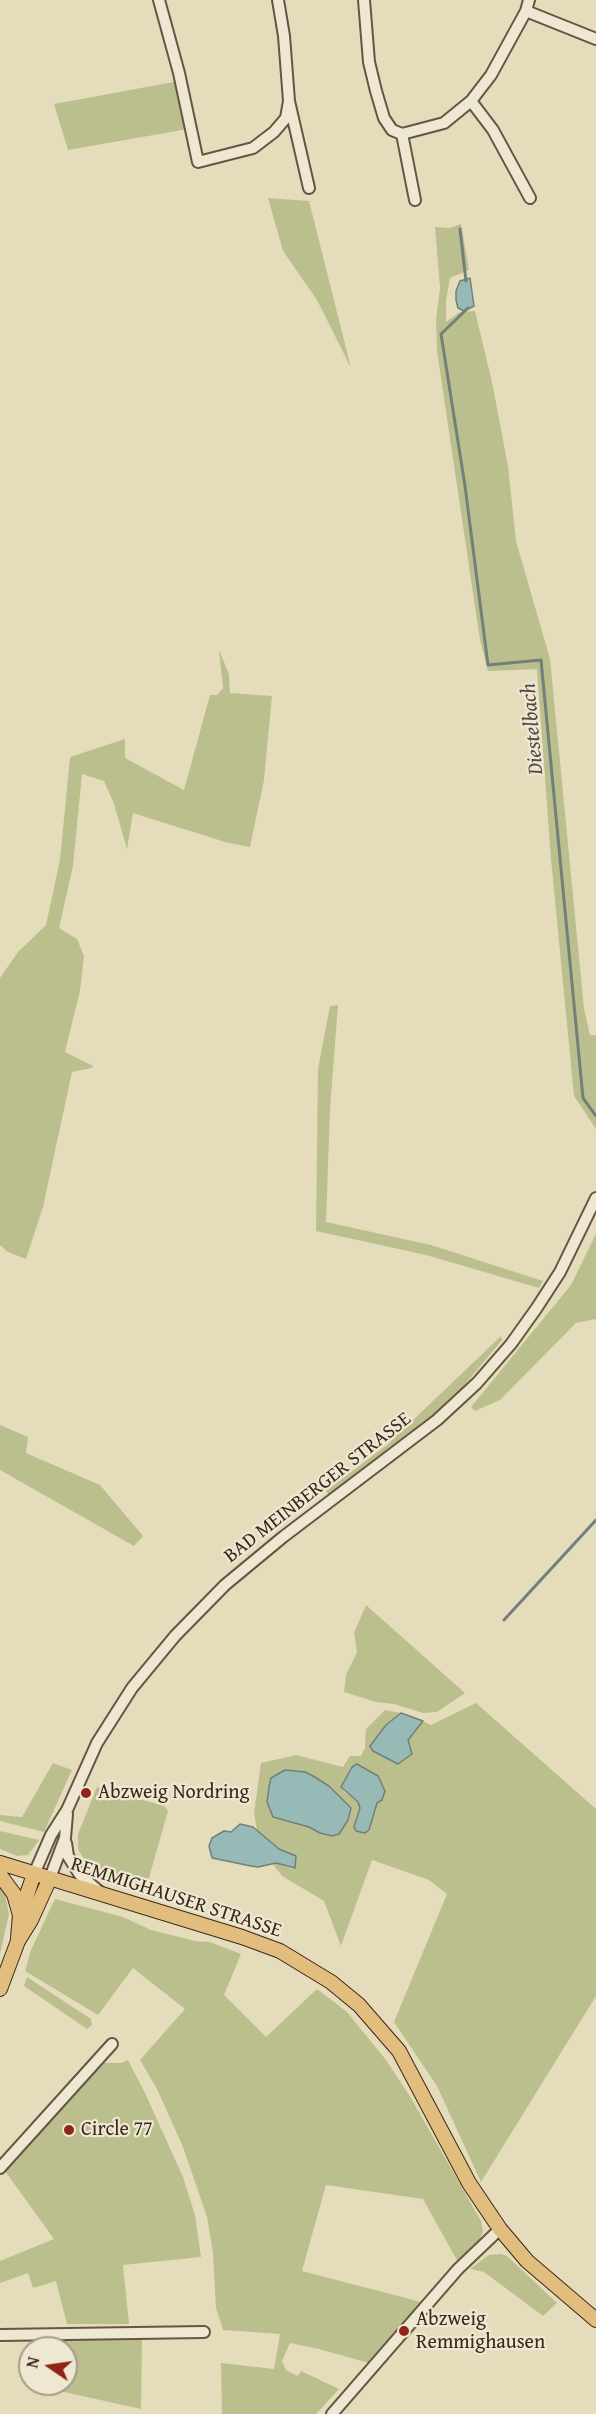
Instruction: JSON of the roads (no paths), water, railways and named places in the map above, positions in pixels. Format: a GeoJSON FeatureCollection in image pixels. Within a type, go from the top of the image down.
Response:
{"type":"FeatureCollection","features":[{"type":"Feature","properties":{"kind":"main road","name":"REMMIGHAUSER STRASSE"},"geometry":{"type":"LineString","coordinates":[[0,1863],[257,1942],[280,1952],[331,1982],[359,2005],[399,2051],[469,2183],[500,2229],[527,2261],[596,2320]]}},
{"type":"Feature","properties":{"kind":"main road","name":"BAD MEINBERGER STRASSE"},"geometry":{"type":"LineString","coordinates":[[18,1941],[20,1915],[34,1874]]}},
{"type":"Feature","properties":{"kind":"main road"},"geometry":{"type":"LineString","coordinates":[[0,1875],[14,1894],[20,1915]]}},
{"type":"Feature","properties":{"kind":"main road","name":"BAD MEINBERGER STRASSE"},"geometry":{"type":"LineString","coordinates":[[0,1989],[18,1941],[31,1920],[50,1878]]}},
{"type":"Feature","properties":{"kind":"street"},"geometry":{"type":"LineString","coordinates":[[159,0],[179,73],[198,162],[253,147],[274,132],[286,118],[290,101]]}},
{"type":"Feature","properties":{"kind":"street"},"geometry":{"type":"LineString","coordinates":[[278,0],[290,101],[309,188]]}},
{"type":"Feature","properties":{"kind":"street"},"geometry":{"type":"LineString","coordinates":[[364,0],[369,62],[376,91],[384,118],[392,130],[402,134],[444,123],[471,101],[491,75],[530,0]]}},
{"type":"Feature","properties":{"kind":"street"},"geometry":{"type":"LineString","coordinates":[[526,11],[596,39]]}},
{"type":"Feature","properties":{"kind":"street"},"geometry":{"type":"LineString","coordinates":[[471,101],[493,130],[530,198]]}},
{"type":"Feature","properties":{"kind":"street"},"geometry":{"type":"LineString","coordinates":[[402,134],[415,200]]}},
{"type":"Feature","properties":{"kind":"street","name":"BAD MEINBERGER STRASSE"},"geometry":{"type":"LineString","coordinates":[[34,1874],[98,1743],[135,1685],[176,1636],[225,1585],[437,1420],[477,1383],[510,1344],[560,1272],[596,1198]]}},
{"type":"Feature","properties":{"kind":"street","name":"BAD MEINBERGER STRASSE"},"geometry":{"type":"LineString","coordinates":[[50,1878],[65,1838],[67,1810]]}},
{"type":"Feature","properties":{"kind":"street"},"geometry":{"type":"LineString","coordinates":[[65,1838],[71,1862],[80,1875],[102,1894]]}},
{"type":"Feature","properties":{"kind":"street"},"geometry":{"type":"LineString","coordinates":[[0,2168],[112,2044]]}},
{"type":"Feature","properties":{"kind":"street"},"geometry":{"type":"LineString","coordinates":[[332,2414],[458,2269],[500,2229]]}},
{"type":"Feature","properties":{"kind":"street"},"geometry":{"type":"LineString","coordinates":[[0,2335],[204,2332]]}},
{"type":"Feature","properties":{"kind":"water"},"geometry":{"type":"Polygon","coordinates":[[[470,278],[474,306],[464,311],[458,308],[456,291],[460,281],[470,278]]]}},
{"type":"Feature","properties":{"kind":"water"},"geometry":{"type":"Polygon","coordinates":[[[401,1713],[423,1721],[408,1740],[412,1754],[398,1764],[373,1751],[370,1746],[386,1725],[401,1713]]]}},
{"type":"Feature","properties":{"kind":"water"},"geometry":{"type":"Polygon","coordinates":[[[357,1764],[378,1776],[385,1791],[382,1800],[377,1803],[369,1830],[365,1833],[356,1831],[354,1827],[360,1808],[358,1802],[341,1787],[352,1767],[357,1764]]]}},
{"type":"Feature","properties":{"kind":"water"},"geometry":{"type":"Polygon","coordinates":[[[285,1770],[305,1772],[313,1776],[329,1786],[351,1808],[348,1820],[339,1834],[332,1836],[320,1833],[309,1827],[273,1817],[267,1802],[271,1778],[285,1770]]]}},
{"type":"Feature","properties":{"kind":"water"},"geometry":{"type":"Polygon","coordinates":[[[240,1824],[253,1827],[279,1849],[296,1856],[295,1868],[276,1863],[258,1867],[212,1858],[209,1846],[212,1838],[224,1831],[231,1832],[240,1824]]]}},
{"type":"Feature","properties":{"kind":"waterway","name":"Diestelbach"},"geometry":{"type":"LineString","coordinates":[[460,229],[466,281]]}},
{"type":"Feature","properties":{"kind":"waterway","name":"Diestelbach"},"geometry":{"type":"LineString","coordinates":[[468,308],[441,334],[465,486],[488,665],[541,660],[583,1098],[596,1116]]}},
{"type":"Feature","properties":{"kind":"waterway"},"geometry":{"type":"LineString","coordinates":[[504,1620],[596,1520]]}},
{"type":"Feature","properties":{"kind":"place","name":"Abzweig Nordring"},"geometry":{"type":"Point","coordinates":[86,1793]}},
{"type":"Feature","properties":{"kind":"place","name":"Circle 77"},"geometry":{"type":"Point","coordinates":[69,2130]}},
{"type":"Feature","properties":{"kind":"place","name":"Abzweig Remmighausen"},"geometry":{"type":"Point","coordinates":[404,2331]}}]}
